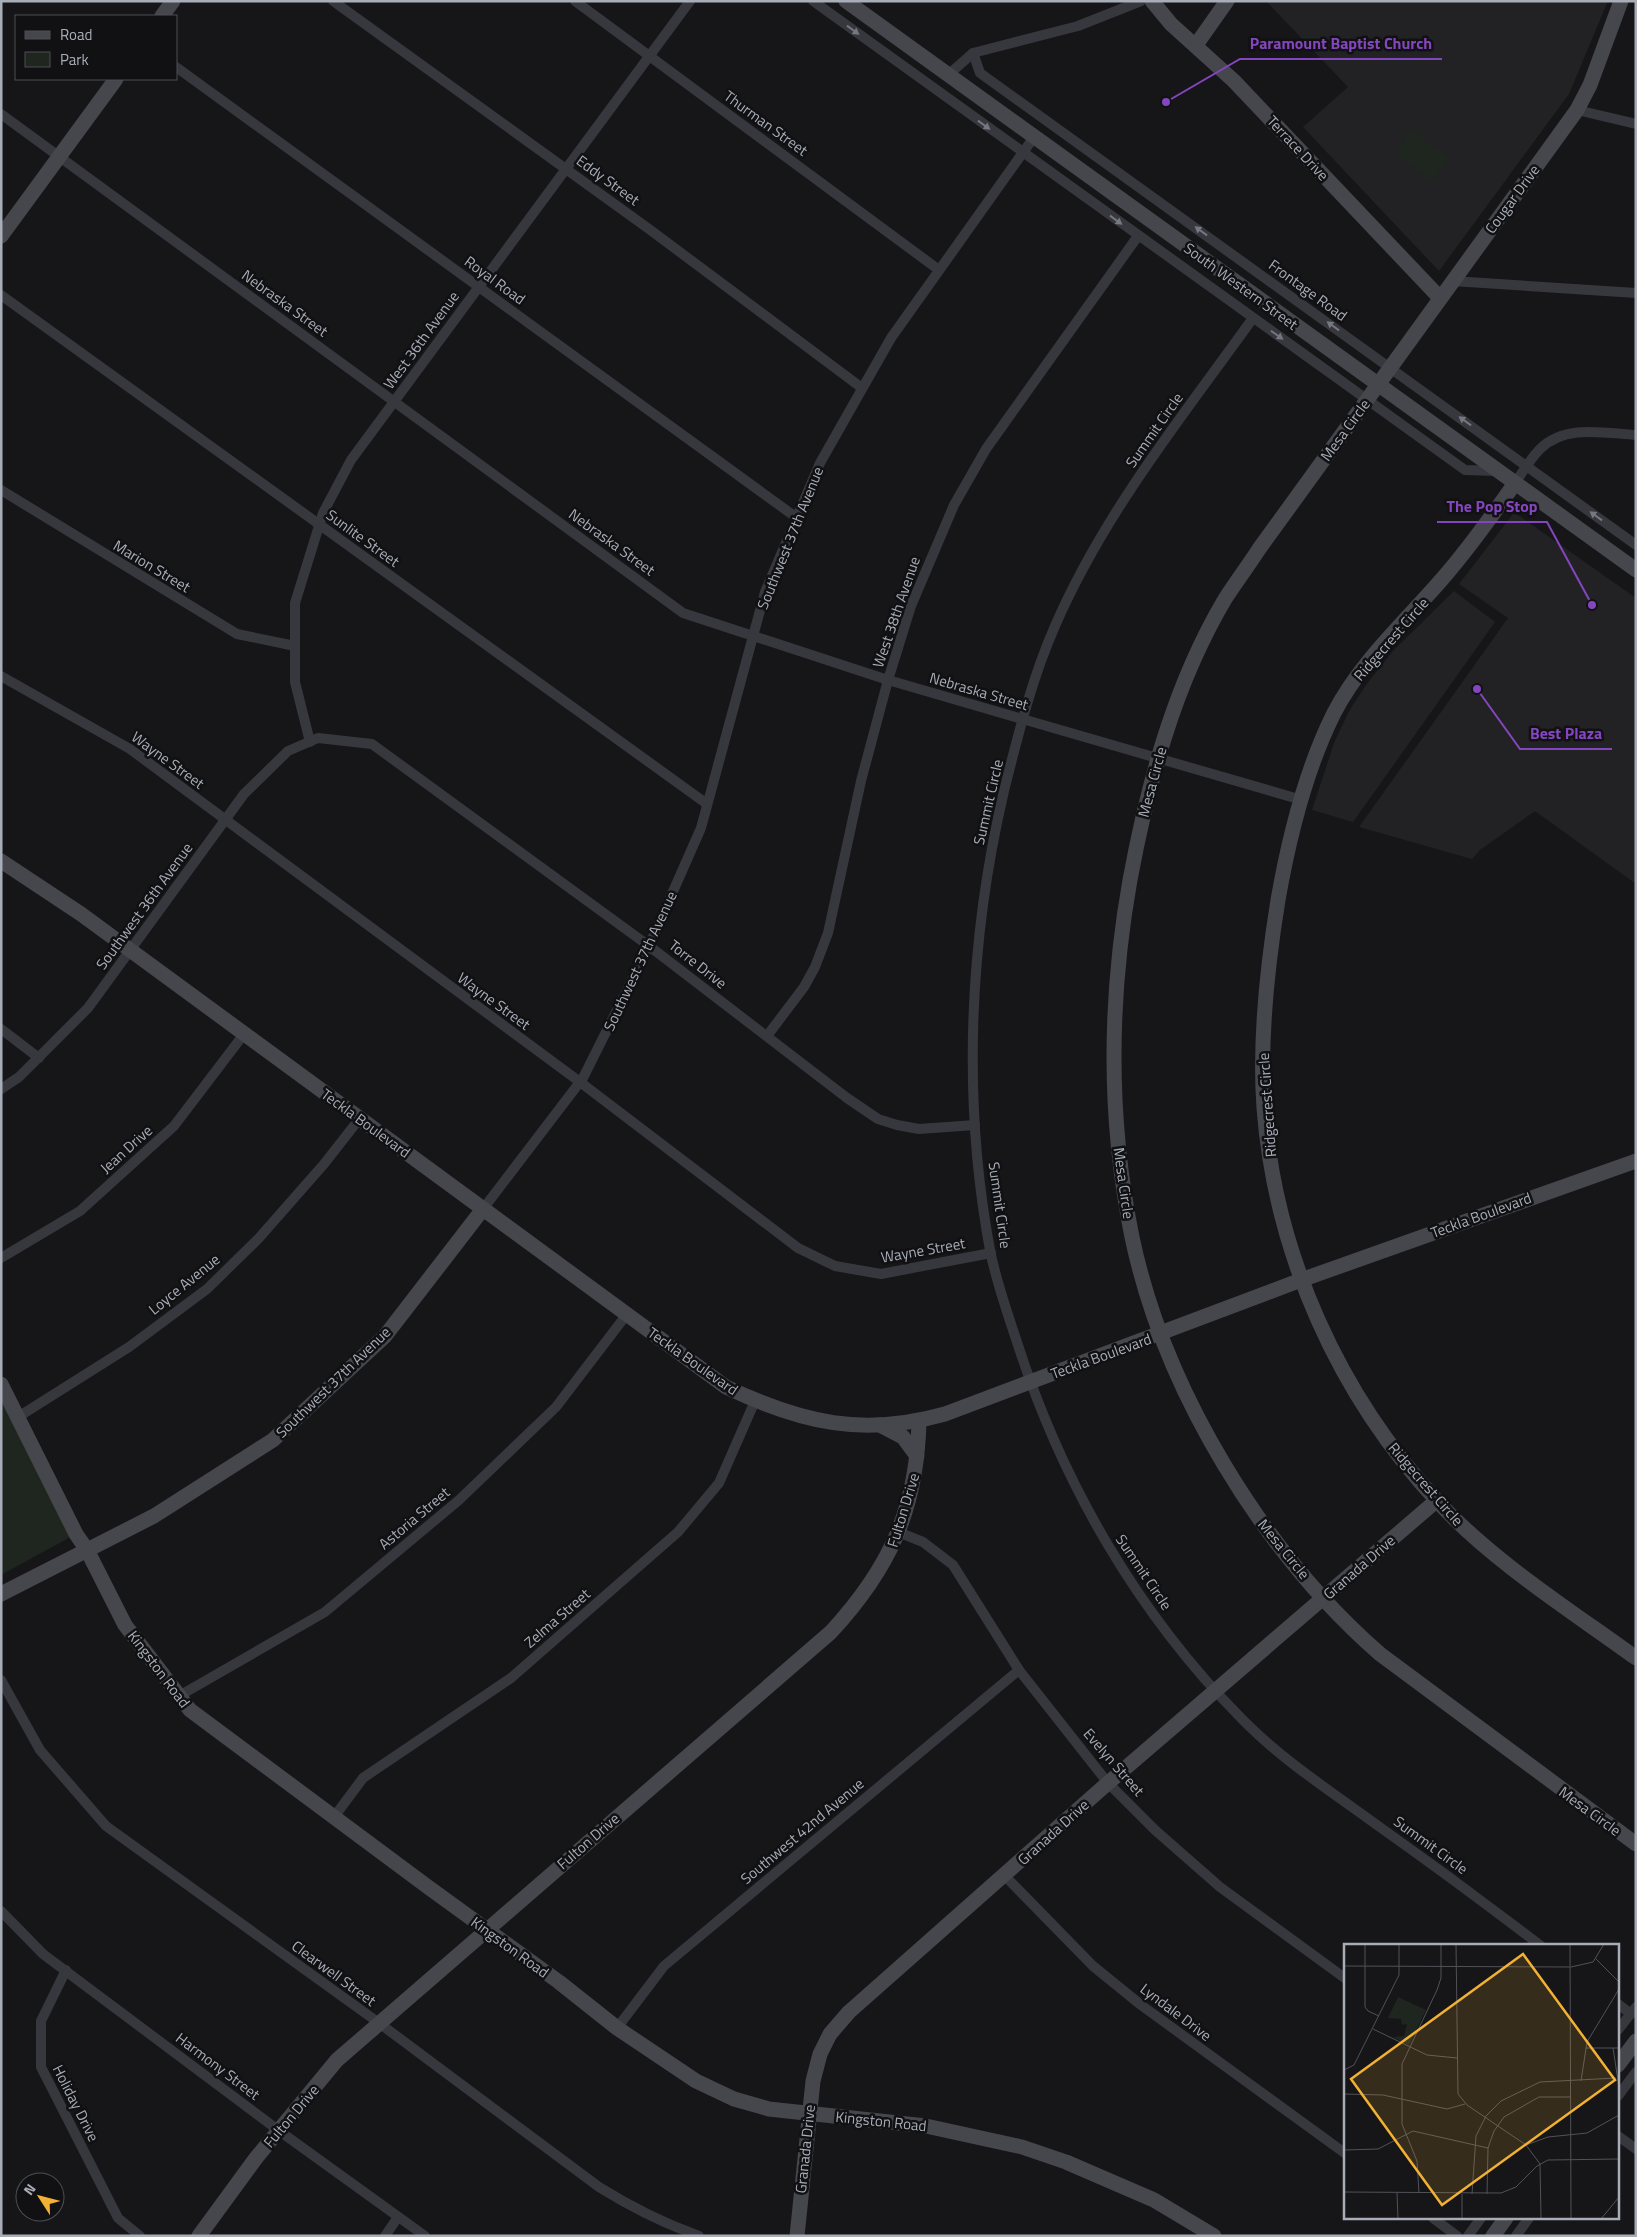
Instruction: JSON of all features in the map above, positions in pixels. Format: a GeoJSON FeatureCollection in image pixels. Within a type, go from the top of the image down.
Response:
{"type":"FeatureCollection","features":[{"type":"Feature","properties":{"kind":"street"},"geometry":{"type":"LineString","coordinates":[[163,15],[173,1]]}},
{"type":"Feature","properties":{"kind":"street","name":"Eddy Street"},"geometry":{"type":"LineString","coordinates":[[333,1],[566,169],[862,388]]}},
{"type":"Feature","properties":{"kind":"street","name":"Thurman Street"},"geometry":{"type":"LineString","coordinates":[[575,1],[939,270]]}},
{"type":"Feature","properties":{"kind":"street","name":"West 36th Avenue"},"geometry":{"type":"LineString","coordinates":[[310,742],[295,682],[295,604],[323,513],[352,460],[690,1]]}},
{"type":"Feature","properties":{"kind":"street"},"geometry":{"type":"LineString","coordinates":[[813,1],[1465,470],[1497,471]]}},
{"type":"Feature","properties":{"kind":"street","name":"South Western Street"},"geometry":{"type":"LineString","coordinates":[[846,1],[1636,570]]}},
{"type":"Feature","properties":{"kind":"street"},"geometry":{"type":"LineString","coordinates":[[948,75],[973,53],[1078,26],[1140,1]]}},
{"type":"Feature","properties":{"kind":"street","name":"Terrace Drive"},"geometry":{"type":"LineString","coordinates":[[1152,1],[1171,24],[1234,81],[1440,298]]}},
{"type":"Feature","properties":{"kind":"street"},"geometry":{"type":"LineString","coordinates":[[1196,45],[1227,1]]}},
{"type":"Feature","properties":{"kind":"street","name":"Cougar Drive"},"geometry":{"type":"LineString","coordinates":[[1378,384],[1577,110],[1590,85],[1622,1]]}},
{"type":"Feature","properties":{"kind":"street","name":"Frontage Road"},"geometry":{"type":"LineString","coordinates":[[973,53],[980,73],[1636,545]]}},
{"type":"Feature","properties":{"kind":"street","name":"Royal Road"},"geometry":{"type":"LineString","coordinates":[[178,67],[797,518]]}},
{"type":"Feature","properties":{"kind":"street"},"geometry":{"type":"LineString","coordinates":[[1,236],[115,80]]}},
{"type":"Feature","properties":{"kind":"street"},"geometry":{"type":"LineString","coordinates":[[1577,110],[1636,124]]}},
{"type":"Feature","properties":{"kind":"street","name":"Nebraska Street"},"geometry":{"type":"LineString","coordinates":[[1,114],[683,613],[888,680],[1302,800]]}},
{"type":"Feature","properties":{"kind":"street","name":"Southwest 37th Avenue"},"geometry":{"type":"LineString","coordinates":[[1,1594],[154,1516],[273,1440],[385,1336],[580,1082],[649,946],[700,828],[765,592],[820,463],[891,338],[1034,137]]}},
{"type":"Feature","properties":{"kind":"street","name":"West 38th Avenue"},"geometry":{"type":"LineString","coordinates":[[766,1036],[804,987],[815,967],[828,933],[861,780],[888,680],[911,606],[935,547],[963,489],[986,449],[1138,236]]}},
{"type":"Feature","properties":{"kind":"street"},"geometry":{"type":"LineString","coordinates":[[1452,282],[1636,293]]}},
{"type":"Feature","properties":{"kind":"street","name":"Sunlite Street"},"geometry":{"type":"LineString","coordinates":[[1,295],[707,804]]}},
{"type":"Feature","properties":{"kind":"street","name":"Summit Circle"},"geometry":{"type":"LineString","coordinates":[[1253,318],[1147,465],[1096,542],[1054,628],[1036,674],[1023,720],[996,828],[980,931],[973,1045],[975,1125],[991,1253],[1043,1420],[1065,1466],[1117,1561],[1156,1618],[1216,1691],[1266,1743],[1538,1944]]}},
{"type":"Feature","properties":{"kind":"street","name":"Mesa Circle"},"geometry":{"type":"LineString","coordinates":[[1378,384],[1225,599],[1180,692],[1159,758],[1145,804],[1122,925],[1116,986],[1114,1040],[1118,1148],[1125,1196],[1133,1240],[1162,1334],[1186,1392],[1209,1439],[1262,1524],[1350,1628],[1380,1654],[1636,1844]]}},
{"type":"Feature","properties":{"kind":"street"},"geometry":{"type":"LineString","coordinates":[[1515,483],[1540,449],[1551,439],[1566,433],[1590,432],[1636,435]]}},
{"type":"Feature","properties":{"kind":"street","name":"Ridgecrest Circle"},"geometry":{"type":"LineString","coordinates":[[1515,483],[1458,561],[1375,652],[1351,685],[1335,712],[1317,752],[1292,834],[1272,934],[1263,1053],[1264,1108],[1272,1172],[1301,1280],[1326,1340],[1349,1382],[1395,1451],[1436,1500],[1466,1531],[1636,1658]]}},
{"type":"Feature","properties":{"kind":"street","name":"Marion Street"},"geometry":{"type":"LineString","coordinates":[[1,490],[161,590],[237,634],[295,646]]}},
{"type":"Feature","properties":{"kind":"street","name":"Wayne Street"},"geometry":{"type":"LineString","coordinates":[[1,676],[130,749],[580,1082],[798,1248],[835,1266],[881,1274],[991,1253]]}},
{"type":"Feature","properties":{"kind":"street","name":"Torre Drive"},"geometry":{"type":"LineString","coordinates":[[310,742],[318,738],[372,744],[649,946],[847,1098],[878,1119],[919,1129],[975,1125]]}},
{"type":"Feature","properties":{"kind":"street","name":"Southwest 36th Avenue"},"geometry":{"type":"LineString","coordinates":[[1,1089],[19,1077],[88,1008],[244,794],[288,751],[310,742]]}},
{"type":"Feature","properties":{"kind":"street","name":"Teckla Boulevard"},"geometry":{"type":"LineString","coordinates":[[1,861],[81,914],[726,1387],[755,1401],[795,1416],[824,1422],[851,1425],[879,1425],[919,1421],[963,1408],[1301,1280],[1636,1160]]}},
{"type":"Feature","properties":{"kind":"street"},"geometry":{"type":"LineString","coordinates":[[1,1029],[38,1058]]}},
{"type":"Feature","properties":{"kind":"street","name":"Jean Drive"},"geometry":{"type":"LineString","coordinates":[[1,1258],[80,1211],[174,1126],[244,1034]]}},
{"type":"Feature","properties":{"kind":"street","name":"Loyce Avenue"},"geometry":{"type":"LineString","coordinates":[[18,1417],[129,1347],[207,1289],[259,1238],[324,1164],[360,1118]]}},
{"type":"Feature","properties":{"kind":"street","name":"Astoria Street"},"geometry":{"type":"LineString","coordinates":[[179,1696],[325,1612],[459,1500],[556,1408],[627,1314]]}},
{"type":"Feature","properties":{"kind":"street","name":"Kingston Road"},"geometry":{"type":"LineString","coordinates":[[1,1384],[76,1534],[87,1550],[125,1625],[190,1710],[560,1982],[617,2028],[696,2081],[734,2099],[769,2109],[926,2126],[1022,2147],[1066,2162],[1154,2200],[1214,2236]]}},
{"type":"Feature","properties":{"kind":"street","name":"Zelma Street"},"geometry":{"type":"LineString","coordinates":[[334,1817],[363,1778],[511,1678],[678,1532],[719,1483],[755,1401]]}},
{"type":"Feature","properties":{"kind":"street","name":"Fulton Drive"},"geometry":{"type":"LineString","coordinates":[[199,2236],[278,2130],[337,2060],[831,1632],[856,1605],[890,1552],[898,1532],[911,1492],[917,1456],[919,1421]]}},
{"type":"Feature","properties":{"kind":"street"},"geometry":{"type":"LineString","coordinates":[[879,1425],[904,1437],[917,1456]]}},
{"type":"Feature","properties":{"kind":"street","name":"Granada Drive"},"geometry":{"type":"LineString","coordinates":[[797,2236],[812,2081],[820,2054],[830,2034],[849,2012],[1108,1783],[1436,1500]]}},
{"type":"Feature","properties":{"kind":"street","name":"Evelyn Street"},"geometry":{"type":"LineString","coordinates":[[898,1532],[924,1542],[953,1565],[1019,1670],[1108,1783],[1155,1830],[1214,1882],[1344,1978]]}},
{"type":"Feature","properties":{"kind":"street","name":"Southwest 42nd Avenue"},"geometry":{"type":"LineString","coordinates":[[617,2028],[664,1966],[1019,1670]]}},
{"type":"Feature","properties":{"kind":"street","name":"Clearwell Street"},"geometry":{"type":"LineString","coordinates":[[1,1680],[40,1750],[106,1826],[378,2023],[599,2187],[633,2208],[673,2227],[699,2236]]}},
{"type":"Feature","properties":{"kind":"street","name":"Lyndale Drive"},"geometry":{"type":"LineString","coordinates":[[1004,1875],[1092,1966],[1141,2005],[1344,2153]]}},
{"type":"Feature","properties":{"kind":"street","name":"Harmony Street"},"geometry":{"type":"LineString","coordinates":[[1,1911],[43,1954],[278,2130],[425,2236]]}},
{"type":"Feature","properties":{"kind":"street","name":"Holiday Drive"},"geometry":{"type":"LineString","coordinates":[[66,1970],[40,2021],[41,2067],[118,2218],[140,2236]]}},
{"type":"Feature","properties":{"kind":"street"},"geometry":{"type":"LineString","coordinates":[[1620,2005],[1633,2010],[1620,2027]]}},
{"type":"Feature","properties":{"kind":"street"},"geometry":{"type":"LineString","coordinates":[[1620,2062],[1636,2041]]}},
{"type":"Feature","properties":{"kind":"street"},"geometry":{"type":"LineString","coordinates":[[1620,2093],[1636,2072]]}},
{"type":"Feature","properties":{"kind":"street"},"geometry":{"type":"LineString","coordinates":[[1620,2137],[1636,2149]]}},
{"type":"Feature","properties":{"kind":"street"},"geometry":{"type":"LineString","coordinates":[[385,2236],[398,2217]]}},
{"type":"Feature","properties":{"kind":"street"},"geometry":{"type":"LineString","coordinates":[[1436,2220],[1457,2236]]}},
{"type":"Feature","properties":{"kind":"street"},"geometry":{"type":"LineString","coordinates":[[1468,2236],[1480,2220]]}},
{"type":"Feature","properties":{"kind":"street"},"geometry":{"type":"LineString","coordinates":[[1500,2226],[1516,2236],[1528,2220]]}},
{"type":"Feature","properties":{"kind":"shaded area"},"geometry":{"type":"Polygon","coordinates":[[[1266,1],[1608,1],[1569,94],[1439,271],[1303,127],[1348,87],[1266,1]]]}},
{"type":"Feature","properties":{"kind":"shaded area"},"geometry":{"type":"Polygon","coordinates":[[[1513,514],[1518,515],[1636,598],[1636,884],[1535,811],[1480,850],[1472,859],[1359,827],[1508,618],[1459,584],[1513,514]]]}},
{"type":"Feature","properties":{"kind":"shaded area"},"geometry":{"type":"Polygon","coordinates":[[[1454,591],[1495,622],[1353,822],[1312,810],[1334,743],[1349,711],[1366,685],[1393,651],[1454,591]]]}},
{"type":"Feature","properties":{"kind":"green space"},"geometry":{"type":"Polygon","coordinates":[[[1412,129],[1449,158],[1432,182],[1394,153],[1412,129]]]}},
{"type":"Feature","properties":{"kind":"green space"},"geometry":{"type":"Polygon","coordinates":[[[1,1393],[76,1534],[1,1575],[1,1393]]]}},
{"type":"Feature","properties":{"kind":"place","name":"Paramount Baptist Church"},"geometry":{"type":"Point","coordinates":[1166,102]}},
{"type":"Feature","properties":{"kind":"place","name":"The Pop Stop"},"geometry":{"type":"Point","coordinates":[1592,605]}},
{"type":"Feature","properties":{"kind":"place","name":"Best Plaza"},"geometry":{"type":"Point","coordinates":[1477,689]}}]}
